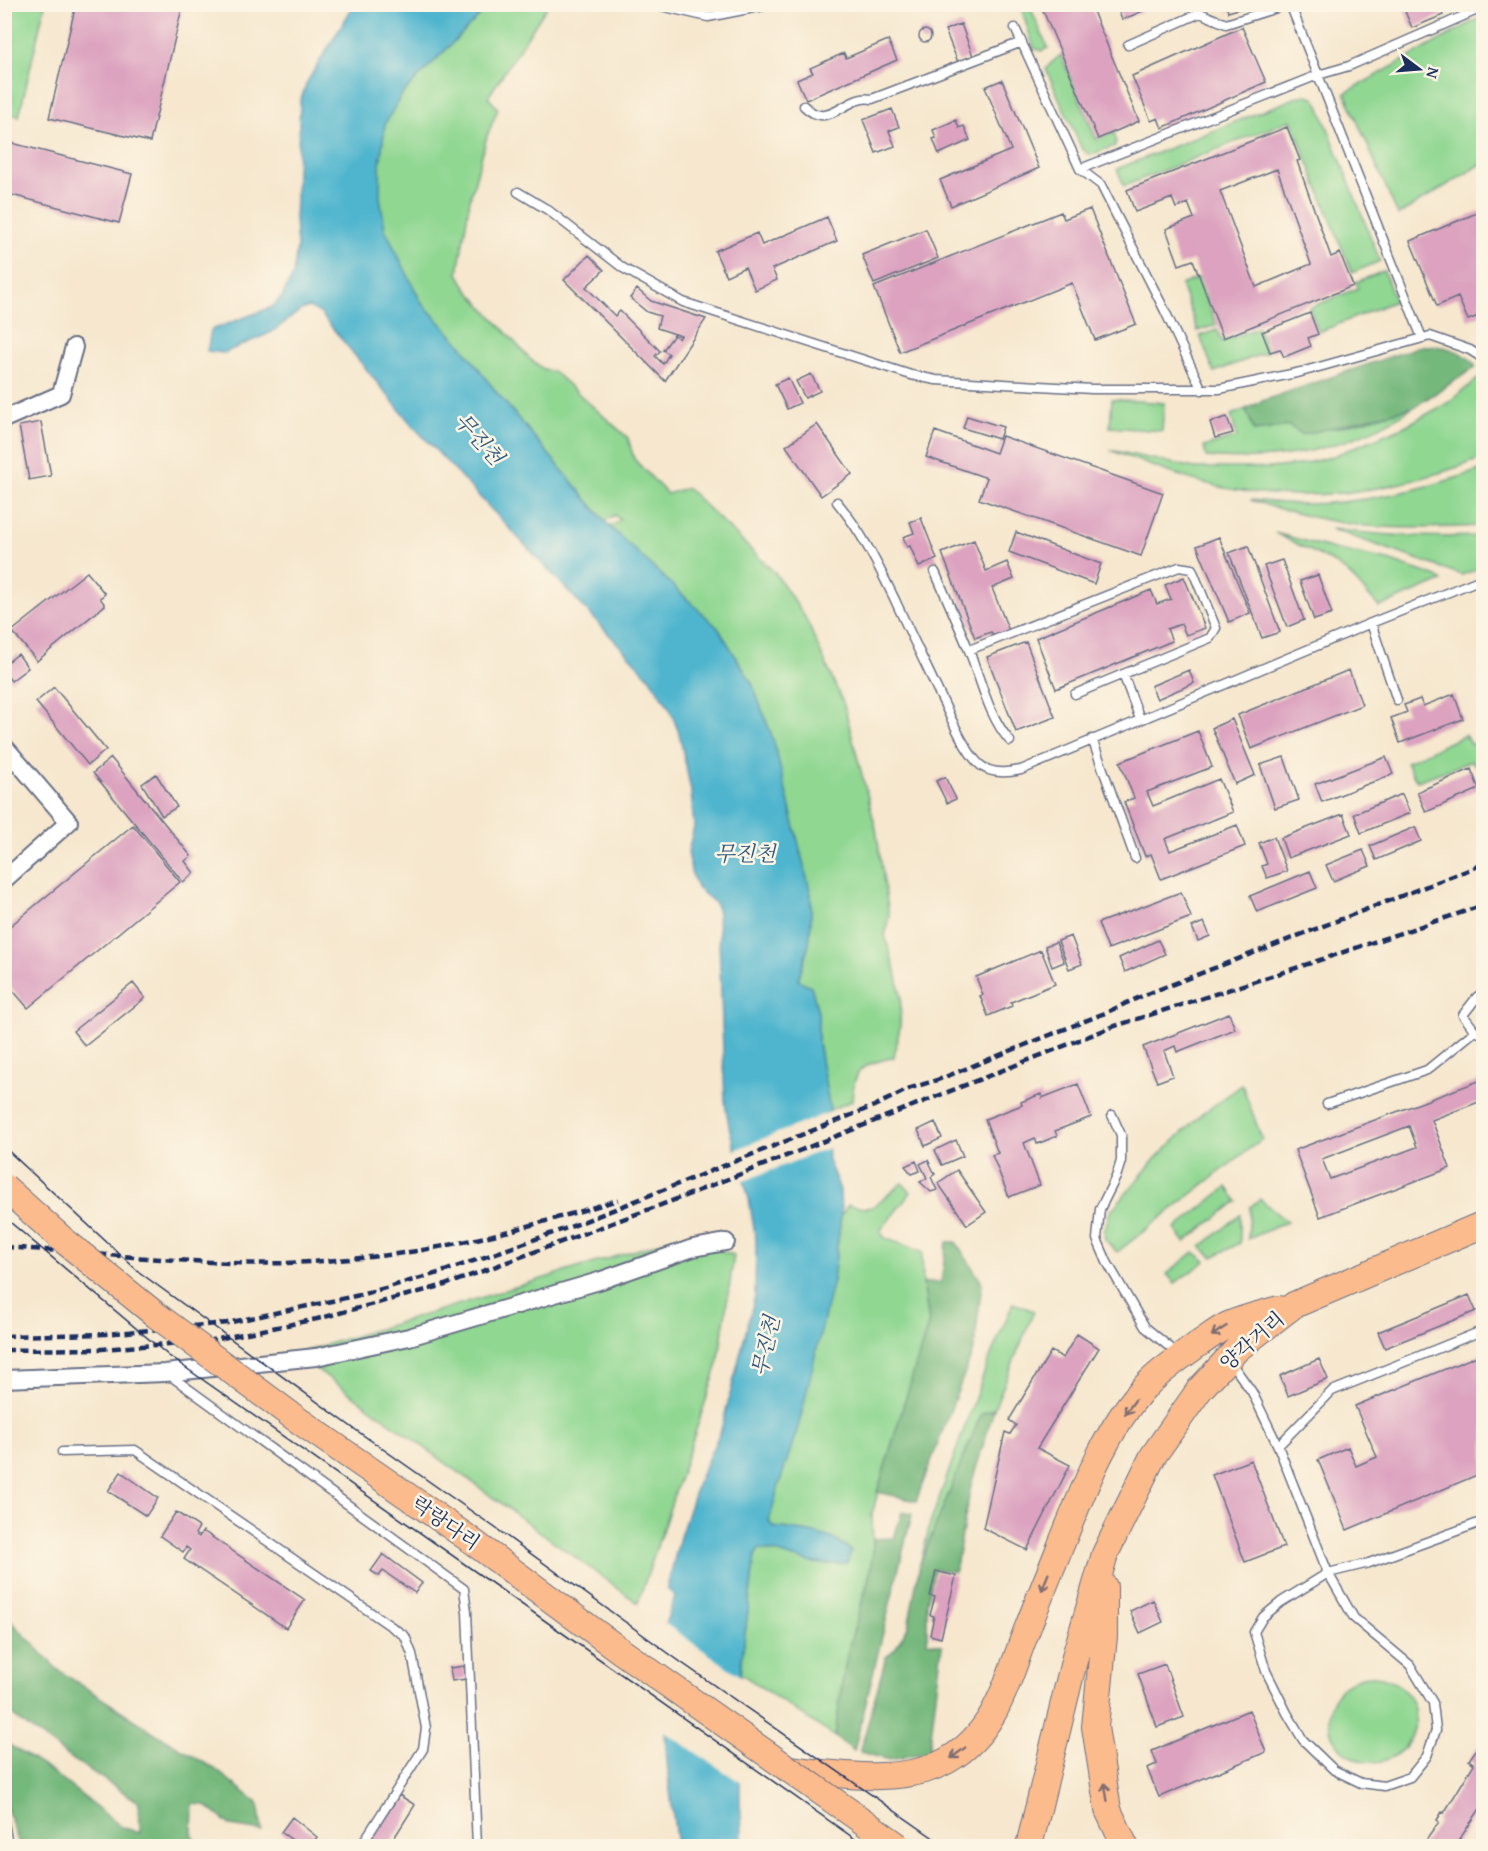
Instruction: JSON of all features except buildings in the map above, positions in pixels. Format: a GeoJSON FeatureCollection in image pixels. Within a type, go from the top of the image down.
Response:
{"type":"FeatureCollection","features":[{"type":"Feature","properties":{"kind":"main road","name":"락랑다리"},"geometry":{"type":"LineString","coordinates":[[4,1187],[62,1239],[156,1315],[295,1418],[465,1536],[618,1649],[898,1846]]}},
{"type":"Feature","properties":{"kind":"main road","name":"양각거리"},"geometry":{"type":"LineString","coordinates":[[1029,1846],[1076,1653],[1105,1554],[1153,1456],[1200,1389],[1237,1349],[1294,1305],[1484,1224]]}},
{"type":"Feature","properties":{"kind":"main road"},"geometry":{"type":"LineString","coordinates":[[788,1769],[841,1774],[904,1774],[922,1771],[948,1760],[971,1743],[1000,1704],[1037,1603],[1081,1496],[1116,1425],[1142,1390],[1176,1361],[1226,1326],[1294,1305]]}},
{"type":"Feature","properties":{"kind":"main road"},"geometry":{"type":"LineString","coordinates":[[1105,1554],[1104,1636],[1095,1727],[1108,1810],[1125,1846]]}},
{"type":"Feature","properties":{"kind":"street"},"geometry":{"type":"LineString","coordinates":[[4,419],[61,394],[74,347]]}},
{"type":"Feature","properties":{"kind":"street"},"geometry":{"type":"LineString","coordinates":[[4,746],[69,822],[4,880]]}},
{"type":"Feature","properties":{"kind":"street"},"geometry":{"type":"LineString","coordinates":[[4,1379],[165,1372],[291,1361],[409,1337],[599,1281],[693,1248],[726,1242]]}},
{"type":"Feature","properties":{"kind":"lane"},"geometry":{"type":"LineString","coordinates":[[652,4],[708,17],[774,4]]}},
{"type":"Feature","properties":{"kind":"lane"},"geometry":{"type":"LineString","coordinates":[[1128,45],[1200,13],[1226,24],[1290,4],[1422,338]]}},
{"type":"Feature","properties":{"kind":"lane"},"geometry":{"type":"LineString","coordinates":[[1080,169],[1318,75],[1349,66],[1484,7]]}},
{"type":"Feature","properties":{"kind":"lane"},"geometry":{"type":"LineString","coordinates":[[1015,28],[1080,169],[1101,185],[1202,390]]}},
{"type":"Feature","properties":{"kind":"lane"},"geometry":{"type":"LineString","coordinates":[[804,106],[817,116],[824,116],[864,98],[872,99],[1022,42]]}},
{"type":"Feature","properties":{"kind":"lane"},"geometry":{"type":"LineString","coordinates":[[518,192],[548,210],[623,268],[682,302],[911,375],[968,382],[1092,389],[1219,389],[1300,372],[1430,336],[1470,350],[1484,359]]}},
{"type":"Feature","properties":{"kind":"lane"},"geometry":{"type":"LineString","coordinates":[[837,502],[855,523],[970,752],[980,765],[993,771],[1007,773],[1021,770],[1484,578]]}},
{"type":"Feature","properties":{"kind":"lane"},"geometry":{"type":"LineString","coordinates":[[969,650],[1179,567],[1191,569],[1216,628],[1210,638],[1075,694]]}},
{"type":"Feature","properties":{"kind":"lane"},"geometry":{"type":"LineString","coordinates":[[935,573],[969,650],[990,706],[1003,733],[1010,741]]}},
{"type":"Feature","properties":{"kind":"lane"},"geometry":{"type":"LineString","coordinates":[[1371,623],[1397,700]]}},
{"type":"Feature","properties":{"kind":"lane"},"geometry":{"type":"LineString","coordinates":[[1123,674],[1140,719]]}},
{"type":"Feature","properties":{"kind":"lane"},"geometry":{"type":"LineString","coordinates":[[1092,739],[1135,858]]}},
{"type":"Feature","properties":{"kind":"lane"},"geometry":{"type":"LineString","coordinates":[[1484,992],[1463,1015],[1475,1031],[1484,1035]]}},
{"type":"Feature","properties":{"kind":"lane"},"geometry":{"type":"LineString","coordinates":[[1327,1104],[1427,1070],[1475,1031]]}},
{"type":"Feature","properties":{"kind":"lane"},"geometry":{"type":"LineString","coordinates":[[1112,1115],[1121,1135],[1121,1161],[1116,1177],[1100,1209],[1097,1239],[1107,1262],[1145,1327],[1176,1361]]}},
{"type":"Feature","properties":{"kind":"lane"},"geometry":{"type":"LineString","coordinates":[[1278,1446],[1332,1390],[1484,1330]]}},
{"type":"Feature","properties":{"kind":"lane"},"geometry":{"type":"LineString","coordinates":[[1228,1359],[1252,1392],[1278,1446],[1328,1573],[1354,1618],[1410,1665],[1433,1703],[1436,1730],[1427,1756],[1410,1777],[1384,1786],[1361,1783],[1334,1770],[1303,1740],[1266,1671],[1254,1632],[1263,1617],[1281,1602],[1328,1573],[1369,1563],[1484,1521]]}},
{"type":"Feature","properties":{"kind":"lane"},"geometry":{"type":"LineString","coordinates":[[165,1372],[464,1589],[467,1612],[477,1846]]}},
{"type":"Feature","properties":{"kind":"lane"},"geometry":{"type":"LineString","coordinates":[[62,1452],[135,1450],[405,1636],[412,1654],[426,1728],[423,1749],[361,1846]]}},
{"type":"Feature","properties":{"kind":"lane"},"geometry":{"type":"LineString","coordinates":[[4,1822],[8,1846]]}},
{"type":"Feature","properties":{"kind":"green space"},"geometry":{"type":"Polygon","coordinates":[[[5,4],[45,5],[19,116],[5,112],[5,4]]]}},
{"type":"Feature","properties":{"kind":"green space"},"geometry":{"type":"Polygon","coordinates":[[[490,5],[548,5],[488,97],[498,109],[487,136],[470,199],[458,273],[467,289],[530,359],[543,369],[554,372],[628,438],[634,459],[667,494],[687,488],[776,574],[805,617],[844,705],[876,829],[889,915],[885,936],[901,996],[900,1027],[894,1057],[867,1065],[862,1069],[855,1080],[852,1101],[830,1110],[818,1043],[818,1012],[811,986],[798,980],[809,944],[811,895],[774,742],[752,683],[718,628],[610,527],[620,520],[615,515],[605,521],[497,393],[461,345],[421,302],[385,229],[380,197],[380,165],[385,124],[402,94],[490,5]]]}},
{"type":"Feature","properties":{"kind":"green space"},"geometry":{"type":"Polygon","coordinates":[[[1030,7],[1048,48],[1041,51],[1034,48],[1022,11],[1030,7]]]}},
{"type":"Feature","properties":{"kind":"green space"},"geometry":{"type":"Polygon","coordinates":[[[1483,16],[1483,163],[1398,215],[1345,93],[1483,16]]]}},
{"type":"Feature","properties":{"kind":"green space"},"geometry":{"type":"Polygon","coordinates":[[[1061,55],[1096,139],[1114,132],[1115,146],[1090,155],[1082,149],[1046,69],[1061,55]]]}},
{"type":"Feature","properties":{"kind":"green space"},"geometry":{"type":"Polygon","coordinates":[[[1307,95],[1313,97],[1318,103],[1380,261],[1352,273],[1291,120],[1124,186],[1117,169],[1307,95]]]}},
{"type":"Feature","properties":{"kind":"green space"},"geometry":{"type":"Polygon","coordinates":[[[1384,271],[1395,301],[1319,332],[1309,308],[1358,288],[1356,282],[1384,271]]]}},
{"type":"Feature","properties":{"kind":"green space"},"geometry":{"type":"Polygon","coordinates":[[[1198,278],[1216,325],[1198,331],[1181,285],[1198,278]]]}},
{"type":"Feature","properties":{"kind":"green space"},"geometry":{"type":"Polygon","coordinates":[[[1258,328],[1267,352],[1214,372],[1200,336],[1217,330],[1222,341],[1258,328]]]}},
{"type":"Feature","properties":{"kind":"green space"},"geometry":{"type":"Polygon","coordinates":[[[1421,346],[1452,349],[1465,356],[1476,367],[1414,407],[1303,435],[1289,426],[1254,431],[1246,409],[1265,400],[1421,346]]]}},
{"type":"Feature","properties":{"kind":"green space"},"geometry":{"type":"Polygon","coordinates":[[[1483,375],[1483,458],[1398,484],[1309,495],[1250,492],[1196,481],[1110,450],[1195,468],[1270,468],[1298,465],[1331,457],[1403,427],[1446,404],[1483,375]]]}},
{"type":"Feature","properties":{"kind":"green space"},"geometry":{"type":"Polygon","coordinates":[[[1112,399],[1164,403],[1162,431],[1110,427],[1112,399]]]}},
{"type":"Feature","properties":{"kind":"green space"},"geometry":{"type":"Polygon","coordinates":[[[1414,407],[1366,433],[1314,450],[1260,458],[1206,457],[1204,447],[1237,437],[1231,415],[1246,409],[1254,431],[1289,426],[1336,428],[1414,407]]]}},
{"type":"Feature","properties":{"kind":"green space"},"geometry":{"type":"Polygon","coordinates":[[[1483,469],[1483,526],[1406,528],[1364,526],[1314,518],[1250,500],[1301,504],[1370,498],[1416,489],[1483,469]]]}},
{"type":"Feature","properties":{"kind":"green space"},"geometry":{"type":"Polygon","coordinates":[[[1331,529],[1407,536],[1483,536],[1483,567],[1462,575],[1331,529]]]}},
{"type":"Feature","properties":{"kind":"green space"},"geometry":{"type":"Polygon","coordinates":[[[1275,533],[1334,549],[1388,560],[1437,577],[1442,581],[1379,607],[1348,573],[1331,561],[1275,533]]]}},
{"type":"Feature","properties":{"kind":"green space"},"geometry":{"type":"Polygon","coordinates":[[[1465,735],[1471,745],[1483,740],[1483,774],[1472,761],[1417,781],[1406,762],[1465,735]]]}},
{"type":"Feature","properties":{"kind":"green space"},"geometry":{"type":"Polygon","coordinates":[[[1242,1085],[1262,1139],[1117,1252],[1105,1240],[1104,1232],[1110,1212],[1156,1158],[1202,1114],[1242,1085]]]}},
{"type":"Feature","properties":{"kind":"green space"},"geometry":{"type":"Polygon","coordinates":[[[902,1183],[911,1192],[880,1231],[885,1238],[922,1252],[923,1283],[929,1322],[872,1513],[873,1553],[869,1577],[849,1647],[835,1737],[740,1673],[755,1556],[759,1549],[826,1564],[847,1563],[851,1551],[825,1536],[773,1527],[769,1521],[833,1280],[841,1215],[848,1205],[873,1207],[902,1183]]]}},
{"type":"Feature","properties":{"kind":"green space"},"geometry":{"type":"Polygon","coordinates":[[[1227,1187],[1237,1201],[1185,1242],[1175,1229],[1227,1187]]]}},
{"type":"Feature","properties":{"kind":"green space"},"geometry":{"type":"Polygon","coordinates":[[[1260,1199],[1287,1222],[1248,1239],[1250,1207],[1260,1199]]]}},
{"type":"Feature","properties":{"kind":"green space"},"geometry":{"type":"Polygon","coordinates":[[[1240,1215],[1240,1243],[1213,1257],[1201,1247],[1240,1215]]]}},
{"type":"Feature","properties":{"kind":"green space"},"geometry":{"type":"Polygon","coordinates":[[[679,1237],[734,1255],[718,1364],[638,1603],[296,1354],[679,1237]]]}},
{"type":"Feature","properties":{"kind":"green space"},"geometry":{"type":"Polygon","coordinates":[[[947,1242],[956,1242],[982,1283],[974,1348],[916,1501],[877,1492],[929,1322],[923,1283],[941,1282],[947,1242]]]}},
{"type":"Feature","properties":{"kind":"green space"},"geometry":{"type":"Polygon","coordinates":[[[1194,1252],[1206,1261],[1175,1283],[1167,1274],[1194,1252]]]}},
{"type":"Feature","properties":{"kind":"green space"},"geometry":{"type":"Polygon","coordinates":[[[1013,1303],[1034,1311],[994,1409],[981,1415],[920,1564],[930,1524],[988,1362],[1013,1303]]]}},
{"type":"Feature","properties":{"kind":"green space"},"geometry":{"type":"Polygon","coordinates":[[[994,1409],[971,1485],[955,1572],[934,1569],[927,1603],[927,1642],[942,1645],[929,1752],[890,1760],[860,1752],[886,1657],[895,1649],[908,1627],[920,1564],[981,1414],[994,1409]]]}},
{"type":"Feature","properties":{"kind":"green space"},"geometry":{"type":"Polygon","coordinates":[[[902,1512],[912,1514],[854,1751],[835,1737],[847,1658],[871,1567],[873,1539],[894,1538],[902,1512]]]}},
{"type":"Feature","properties":{"kind":"green space"},"geometry":{"type":"Polygon","coordinates":[[[5,1604],[11,1621],[58,1670],[215,1769],[258,1803],[262,1831],[231,1826],[205,1805],[193,1804],[192,1832],[196,1846],[20,1846],[5,1803],[5,1742],[52,1772],[122,1827],[140,1833],[139,1802],[72,1759],[5,1710],[5,1604]]]}},
{"type":"Feature","properties":{"kind":"green space"},"geometry":{"type":"Polygon","coordinates":[[[1372,1676],[1396,1683],[1408,1695],[1415,1719],[1408,1743],[1396,1755],[1372,1762],[1348,1755],[1336,1743],[1329,1719],[1336,1695],[1348,1683],[1372,1676]]]}},
{"type":"Feature","properties":{"kind":"water","name":"무진천"},"geometry":{"type":"Polygon","coordinates":[[[354,5],[490,5],[402,94],[385,124],[380,165],[380,197],[385,229],[421,302],[461,345],[497,393],[610,527],[718,628],[752,683],[774,742],[811,895],[809,944],[798,980],[811,986],[818,1012],[818,1043],[830,1110],[826,1114],[828,1160],[840,1190],[841,1215],[833,1280],[799,1424],[769,1521],[773,1527],[825,1536],[851,1551],[847,1563],[836,1564],[810,1562],[759,1549],[755,1556],[740,1673],[740,1802],[743,1846],[677,1846],[668,1775],[659,1641],[675,1597],[667,1588],[680,1537],[699,1479],[721,1430],[755,1296],[756,1241],[749,1199],[730,1131],[725,1103],[718,913],[715,903],[697,888],[691,871],[688,852],[694,827],[691,791],[679,733],[669,707],[649,677],[413,426],[320,313],[309,307],[301,310],[272,332],[224,353],[207,351],[211,330],[272,307],[282,297],[293,275],[297,247],[295,220],[300,102],[307,82],[354,5]]]}},
{"type":"Feature","properties":{"kind":"pier"},"geometry":{"type":"Polygon","coordinates":[[[833,1111],[829,1115],[831,1147],[741,1182],[732,1151],[833,1111]]]}},
{"type":"Feature","properties":{"kind":"pier"},"geometry":{"type":"Polygon","coordinates":[[[663,1622],[743,1678],[743,1784],[662,1730],[656,1641],[663,1622]]]}},
{"type":"Feature","properties":{"kind":"tram line"},"geometry":{"type":"LineString","coordinates":[[4,1147],[139,1272],[682,1663],[945,1846]]}},
{"type":"Feature","properties":{"kind":"tram line"},"geometry":{"type":"LineString","coordinates":[[4,1217],[169,1356],[865,1846]]}},
{"type":"Feature","properties":{"kind":"railway"},"geometry":{"type":"LineString","coordinates":[[4,1336],[105,1334],[227,1323],[360,1295],[442,1272],[570,1227],[874,1106],[911,1088],[940,1079],[1105,1013],[1142,996],[1484,864]]}},
{"type":"Feature","properties":{"kind":"railway"},"geometry":{"type":"LineString","coordinates":[[4,1350],[102,1349],[208,1341],[317,1319],[445,1285],[685,1196],[1112,1027],[1484,905]]}},
{"type":"Feature","properties":{"kind":"railway"},"geometry":{"type":"LineString","coordinates":[[4,1247],[231,1263],[324,1261],[440,1247],[618,1200]]}}]}
